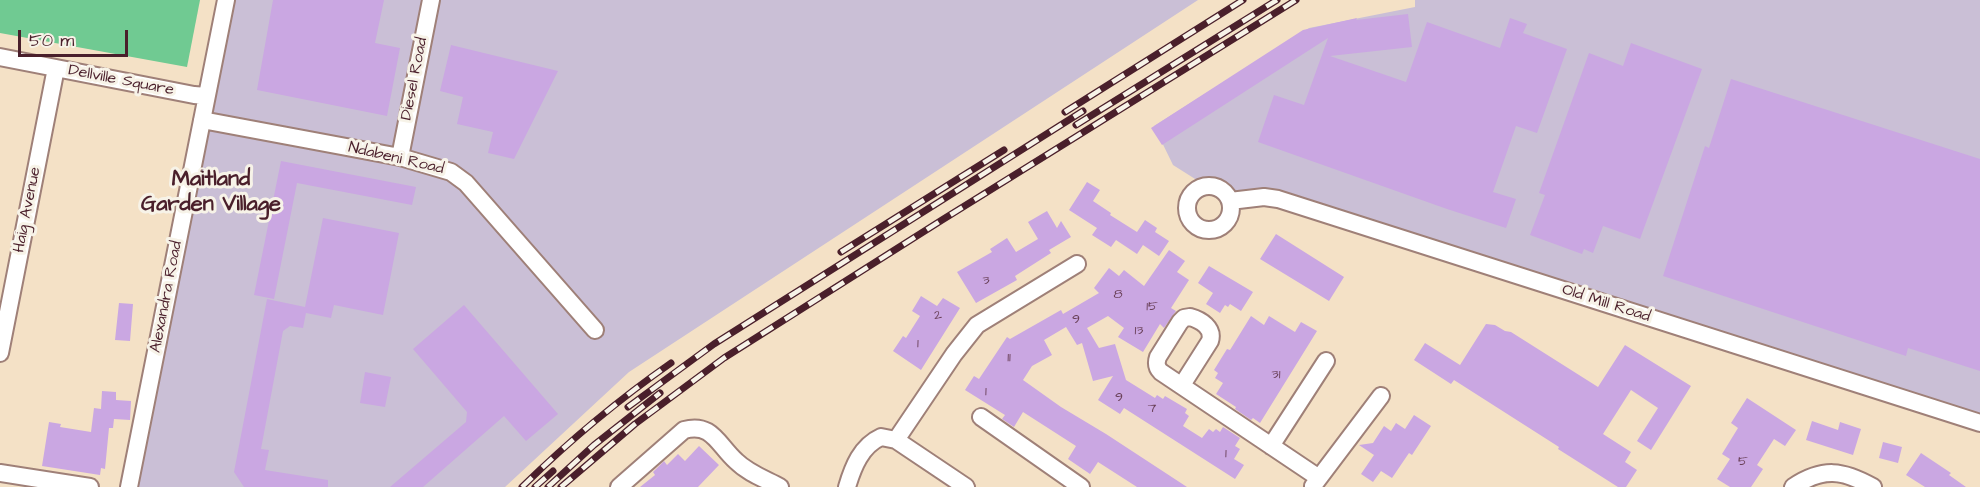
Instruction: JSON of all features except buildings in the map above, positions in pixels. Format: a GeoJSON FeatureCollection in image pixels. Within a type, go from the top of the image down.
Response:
{"type":"FeatureCollection","features":[{"type":"Feature","properties":{"kind":"street","name":"Alexandra Road"},"geometry":{"type":"LineString","coordinates":[[129,487],[226,0]]}},
{"type":"Feature","properties":{"kind":"street","name":"Diesel Road"},"geometry":{"type":"LineString","coordinates":[[400,157],[431,0]]}},
{"type":"Feature","properties":{"kind":"street","name":"Dellville Square"},"geometry":{"type":"LineString","coordinates":[[0,57],[207,96]]}},
{"type":"Feature","properties":{"kind":"street","name":"Haig Avenue"},"geometry":{"type":"LineString","coordinates":[[0,353],[56,68]]}},
{"type":"Feature","properties":{"kind":"street","name":"Ndabeni Road"},"geometry":{"type":"LineString","coordinates":[[202,120],[400,157],[451,171],[466,183],[595,330]]}},
{"type":"Feature","properties":{"kind":"street","name":"Old Mill Road"},"geometry":{"type":"LineString","coordinates":[[1230,201],[1264,197],[1278,199],[1980,423]]}},
{"type":"Feature","properties":{"kind":"street"},"geometry":{"type":"LineString","coordinates":[[896,440],[954,354],[977,325],[1077,264]]}},
{"type":"Feature","properties":{"kind":"street"},"geometry":{"type":"LineString","coordinates":[[1271,446],[1326,361]]}},
{"type":"Feature","properties":{"kind":"street"},"geometry":{"type":"LineString","coordinates":[[1182,386],[1271,446],[1316,483],[1381,396]]}},
{"type":"Feature","properties":{"kind":"street"},"geometry":{"type":"LineString","coordinates":[[981,417],[1082,487]]}},
{"type":"Feature","properties":{"kind":"street"},"geometry":{"type":"LineString","coordinates":[[619,487],[684,430],[694,427],[708,431],[736,462],[780,487]]}},
{"type":"Feature","properties":{"kind":"street"},"geometry":{"type":"LineString","coordinates":[[847,487],[858,457],[869,444],[881,437],[896,440],[966,487]]}},
{"type":"Feature","properties":{"kind":"street"},"geometry":{"type":"LineString","coordinates":[[1793,487],[1821,474],[1835,472],[1855,477],[1873,487]]}},
{"type":"Feature","properties":{"kind":"street"},"geometry":{"type":"LineString","coordinates":[[0,473],[90,487]]}},
{"type":"Feature","properties":{"kind":"shaded area"},"geometry":{"type":"Polygon","coordinates":[[[226,0],[1198,0],[629,372],[505,487],[129,487],[226,0]]]}},
{"type":"Feature","properties":{"kind":"shaded area"},"geometry":{"type":"Polygon","coordinates":[[[1415,0],[1980,0],[1980,423],[1278,199],[1230,201],[1173,165],[1154,126],[1309,28],[1415,7],[1415,0]]]}},
{"type":"Feature","properties":{"kind":"green space"},"geometry":{"type":"Polygon","coordinates":[[[0,0],[200,0],[187,67],[0,33],[0,0]]]}},
{"type":"Feature","properties":{"kind":"railway"},"geometry":{"type":"LineString","coordinates":[[1065,112],[1243,0]]}},
{"type":"Feature","properties":{"kind":"railway"},"geometry":{"type":"LineString","coordinates":[[1076,125],[1277,0]]}},
{"type":"Feature","properties":{"kind":"railway"},"geometry":{"type":"LineString","coordinates":[[561,487],[635,424],[724,358],[1296,0]]}},
{"type":"Feature","properties":{"kind":"railway"},"geometry":{"type":"LineString","coordinates":[[628,407],[714,344],[1083,111]]}},
{"type":"Feature","properties":{"kind":"railway"},"geometry":{"type":"LineString","coordinates":[[841,252],[1004,150]]}},
{"type":"Feature","properties":{"kind":"railway"},"geometry":{"type":"LineString","coordinates":[[522,487],[594,422],[671,363]]}},
{"type":"Feature","properties":{"kind":"railway"},"geometry":{"type":"LineString","coordinates":[[548,487],[594,445],[660,393]]}},
{"type":"Feature","properties":{"kind":"railway"},"geometry":{"type":"LineString","coordinates":[[535,487],[553,471]]}},
{"type":"Feature","properties":{"kind":"district","name":"Maitland Garden Village"},"geometry":{"type":"Point","coordinates":[211,192]}}]}
